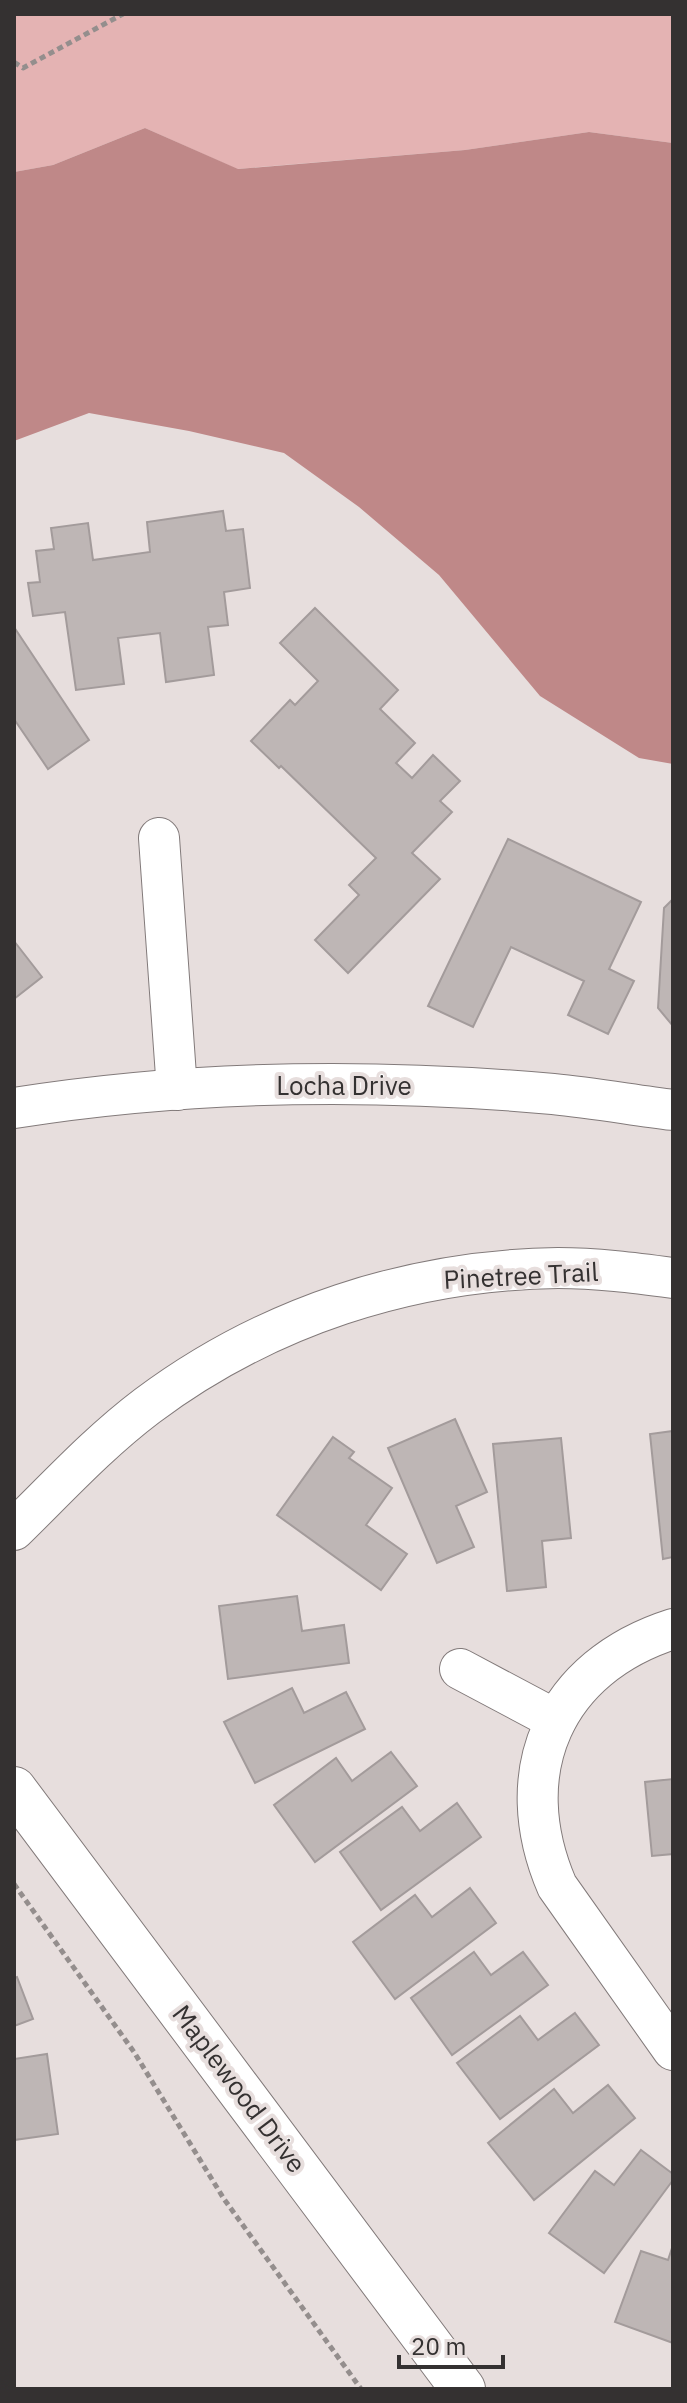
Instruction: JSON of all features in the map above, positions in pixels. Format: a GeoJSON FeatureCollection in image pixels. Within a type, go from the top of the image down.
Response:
{"type":"FeatureCollection","features":[{"type":"Feature","properties":{"kind":"street"},"geometry":{"type":"LineString","coordinates":[[159,838],[177,1090]]}},
{"type":"Feature","properties":{"kind":"street","name":"Locha Drive"},"geometry":{"type":"LineString","coordinates":[[14,1108],[177,1090],[283,1085],[418,1086],[553,1095],[673,1110]]}},
{"type":"Feature","properties":{"kind":"street","name":"Pinetree Trail"},"geometry":{"type":"LineString","coordinates":[[14,1530],[103,1443],[145,1407],[239,1347],[315,1313],[395,1288],[476,1273],[560,1268],[673,1278]]}},
{"type":"Feature","properties":{"kind":"street"},"geometry":{"type":"LineString","coordinates":[[673,1629],[624,1649],[580,1685],[556,1720],[543,1752],[536,1803],[538,1832],[545,1860],[570,1907],[673,2050]]}},
{"type":"Feature","properties":{"kind":"street"},"geometry":{"type":"LineString","coordinates":[[460,1669],[556,1720]]}},
{"type":"Feature","properties":{"kind":"street","name":"Maplewood Drive"},"geometry":{"type":"LineString","coordinates":[[14,1789],[463,2389]]}},
{"type":"Feature","properties":{"kind":"path"},"geometry":{"type":"LineString","coordinates":[[14,62],[23,68],[123,14]]}},
{"type":"Feature","properties":{"kind":"path"},"geometry":{"type":"LineString","coordinates":[[14,1884],[134,2052],[224,2199],[361,2389]]}},
{"type":"Feature","properties":{"kind":"shaded area"},"geometry":{"type":"Polygon","coordinates":[[[14,14],[673,14],[673,143],[589,132],[465,150],[237,169],[145,128],[53,165],[14,172],[14,14]]]}},
{"type":"Feature","properties":{"kind":"shaded area"},"geometry":{"type":"Polygon","coordinates":[[[145,128],[238,169],[465,150],[589,132],[673,143],[673,764],[639,758],[540,696],[439,575],[359,507],[284,453],[189,431],[89,413],[14,441],[14,172],[53,165],[145,128]]]}},
{"type":"Feature","properties":{"kind":"building"},"geometry":{"type":"Polygon","coordinates":[[[223,511],[226,531],[243,529],[250,588],[224,592],[228,625],[208,627],[214,675],[166,682],[160,633],[118,638],[124,684],[76,690],[65,612],[33,616],[28,583],[40,582],[36,551],[54,549],[51,528],[88,523],[93,560],[150,552],[147,522],[223,511]]]}},
{"type":"Feature","properties":{"kind":"building"},"geometry":{"type":"Polygon","coordinates":[[[315,608],[398,690],[380,709],[415,743],[396,763],[412,778],[433,755],[460,781],[440,801],[452,812],[412,853],[440,879],[348,973],[315,940],[359,895],[349,885],[376,858],[251,741],[290,700],[295,705],[318,681],[280,643],[315,608]]]}},
{"type":"Feature","properties":{"kind":"building"},"geometry":{"type":"Polygon","coordinates":[[[14,627],[89,740],[48,769],[14,719],[14,627]]]}},
{"type":"Feature","properties":{"kind":"building"},"geometry":{"type":"Polygon","coordinates":[[[508,839],[641,902],[609,969],[634,981],[608,1034],[568,1015],[584,981],[511,947],[473,1027],[428,1006],[508,839]]]}},
{"type":"Feature","properties":{"kind":"building"},"geometry":{"type":"Polygon","coordinates":[[[673,899],[673,1026],[658,1008],[664,908],[673,899]]]}},
{"type":"Feature","properties":{"kind":"building"},"geometry":{"type":"Polygon","coordinates":[[[14,941],[42,977],[14,999],[14,941]]]}},
{"type":"Feature","properties":{"kind":"building"},"geometry":{"type":"Polygon","coordinates":[[[455,1419],[487,1492],[456,1506],[474,1547],[437,1563],[388,1448],[455,1419]]]}},
{"type":"Feature","properties":{"kind":"building"},"geometry":{"type":"Polygon","coordinates":[[[673,1431],[673,1557],[663,1559],[650,1434],[673,1431]]]}},
{"type":"Feature","properties":{"kind":"building"},"geometry":{"type":"Polygon","coordinates":[[[333,1437],[354,1452],[349,1458],[392,1488],[366,1525],[407,1554],[381,1590],[277,1515],[333,1437]]]}},
{"type":"Feature","properties":{"kind":"building"},"geometry":{"type":"Polygon","coordinates":[[[561,1438],[571,1538],[542,1541],[546,1587],[507,1591],[493,1444],[561,1438]]]}},
{"type":"Feature","properties":{"kind":"building"},"geometry":{"type":"Polygon","coordinates":[[[297,1596],[302,1631],[344,1625],[349,1663],[228,1679],[219,1606],[297,1596]]]}},
{"type":"Feature","properties":{"kind":"building"},"geometry":{"type":"Polygon","coordinates":[[[292,1688],[304,1713],[346,1692],[365,1729],[255,1783],[224,1722],[292,1688]]]}},
{"type":"Feature","properties":{"kind":"building"},"geometry":{"type":"Polygon","coordinates":[[[391,1752],[417,1786],[315,1862],[274,1805],[336,1758],[352,1781],[391,1752]]]}},
{"type":"Feature","properties":{"kind":"building"},"geometry":{"type":"Polygon","coordinates":[[[673,1779],[673,1854],[652,1856],[645,1782],[673,1779]]]}},
{"type":"Feature","properties":{"kind":"building"},"geometry":{"type":"Polygon","coordinates":[[[457,1803],[481,1837],[381,1910],[340,1852],[402,1807],[420,1831],[457,1803]]]}},
{"type":"Feature","properties":{"kind":"building"},"geometry":{"type":"Polygon","coordinates":[[[470,1888],[496,1923],[395,1999],[353,1942],[415,1895],[432,1917],[470,1888]]]}},
{"type":"Feature","properties":{"kind":"building"},"geometry":{"type":"Polygon","coordinates":[[[474,1952],[491,1975],[523,1952],[548,1985],[452,2055],[411,1998],[474,1952]]]}},
{"type":"Feature","properties":{"kind":"building"},"geometry":{"type":"Polygon","coordinates":[[[17,1977],[33,2019],[14,2026],[14,1978],[17,1977]]]}},
{"type":"Feature","properties":{"kind":"building"},"geometry":{"type":"Polygon","coordinates":[[[575,2013],[599,2045],[500,2119],[457,2063],[520,2016],[538,2040],[575,2013]]]}},
{"type":"Feature","properties":{"kind":"building"},"geometry":{"type":"Polygon","coordinates":[[[47,2054],[58,2134],[14,2140],[14,2059],[47,2054]]]}},
{"type":"Feature","properties":{"kind":"building"},"geometry":{"type":"Polygon","coordinates":[[[608,2085],[635,2118],[534,2200],[488,2143],[554,2089],[573,2113],[608,2085]]]}},
{"type":"Feature","properties":{"kind":"building"},"geometry":{"type":"Polygon","coordinates":[[[641,2150],[673,2174],[673,2180],[604,2273],[549,2233],[595,2171],[614,2185],[641,2150]]]}},
{"type":"Feature","properties":{"kind":"building"},"geometry":{"type":"Polygon","coordinates":[[[673,2245],[673,2343],[615,2322],[641,2251],[668,2260],[673,2245]]]}}]}
